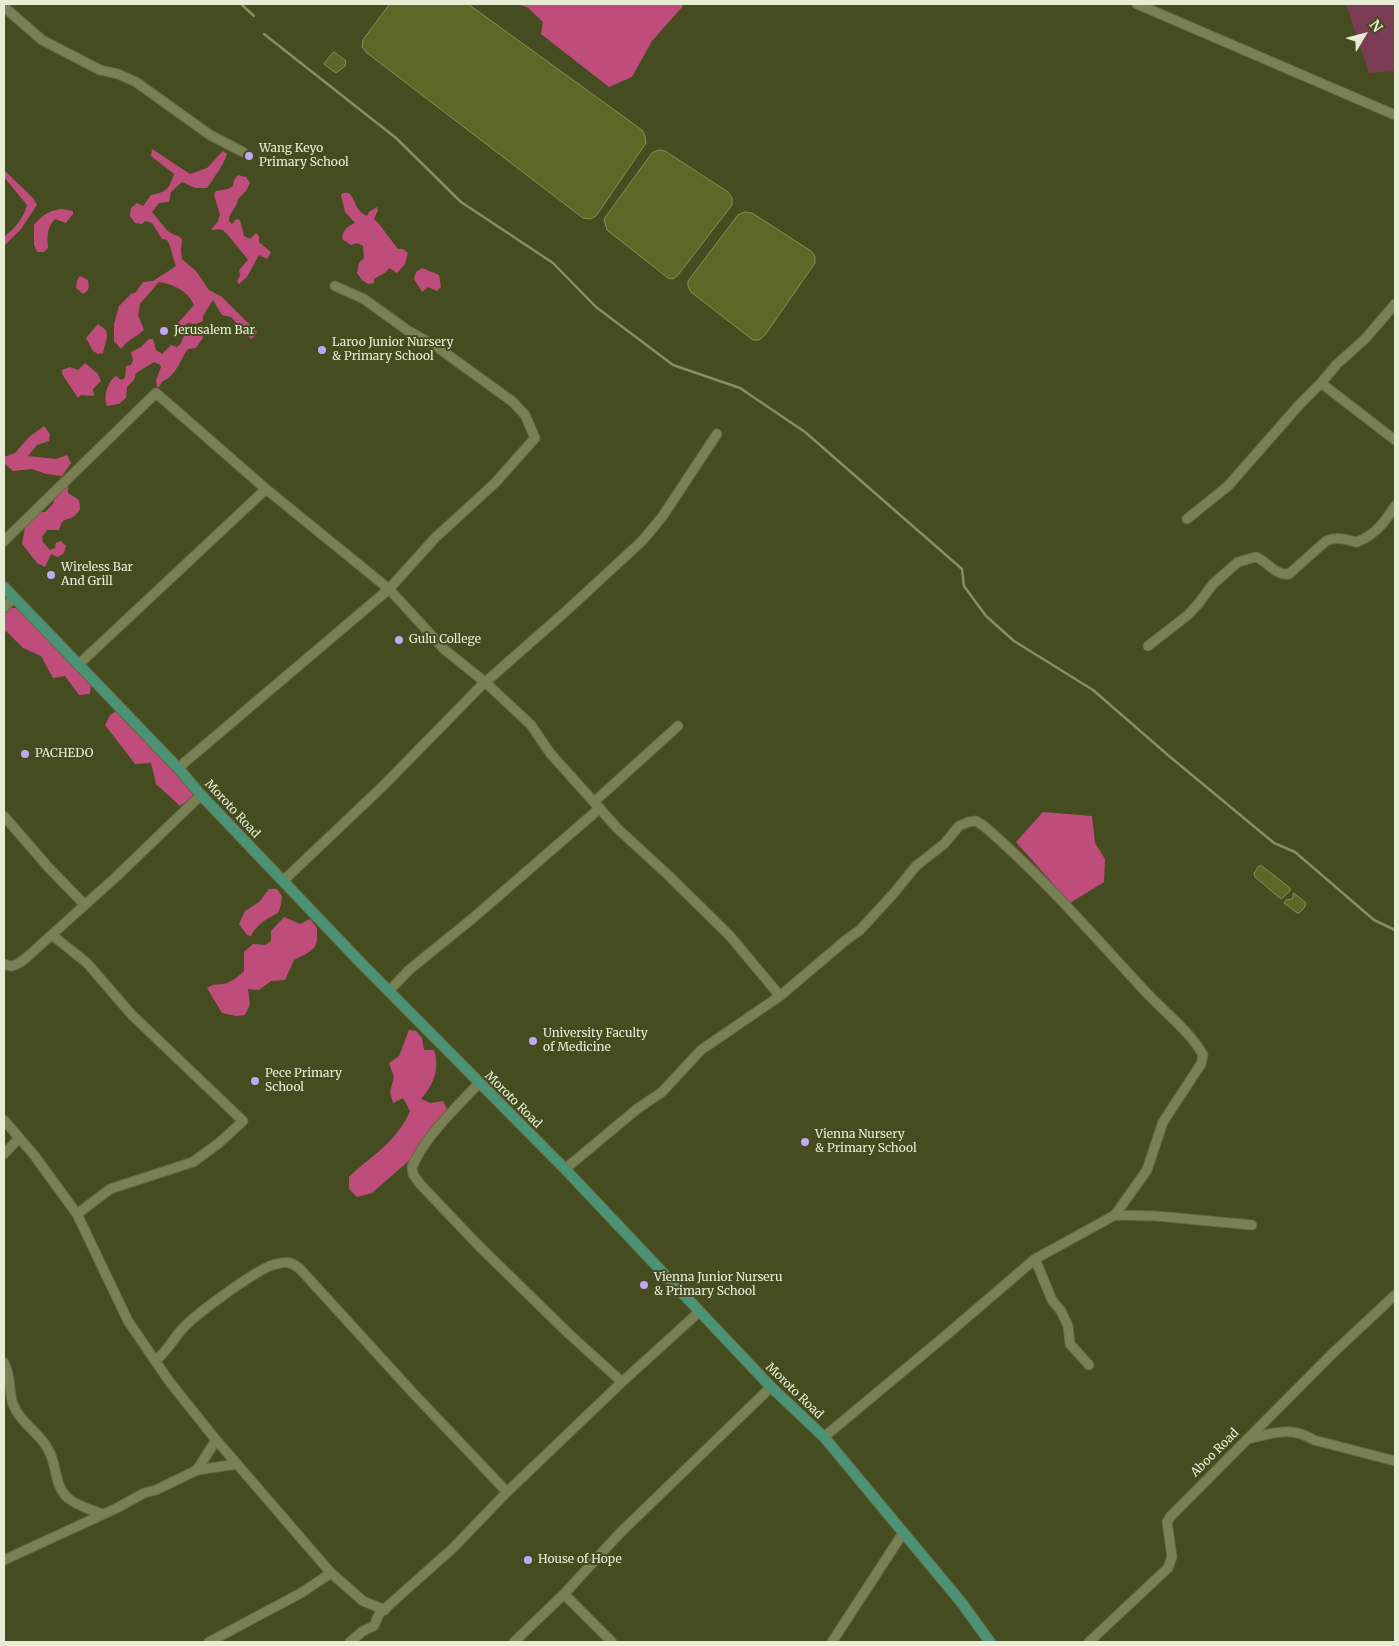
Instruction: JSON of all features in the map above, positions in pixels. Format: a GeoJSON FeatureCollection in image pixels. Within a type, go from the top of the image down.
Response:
{"type":"FeatureCollection","features":[{"type":"Feature","properties":{"kind":"main road","name":"Moroto Road"},"geometry":{"type":"LineString","coordinates":[[4,587],[178,768],[201,795],[283,881],[565,1170],[771,1387],[824,1437],[903,1534],[962,1602],[990,1642]]}},
{"type":"Feature","properties":{"kind":"street"},"geometry":{"type":"LineString","coordinates":[[1137,4],[1395,115]]}},
{"type":"Feature","properties":{"kind":"street"},"geometry":{"type":"LineString","coordinates":[[4,7],[42,40],[100,70],[118,74],[136,82],[210,135],[243,152]]}},
{"type":"Feature","properties":{"kind":"street"},"geometry":{"type":"LineString","coordinates":[[178,768],[389,589],[436,538],[472,506],[528,447],[535,436],[525,415],[513,402],[437,347],[407,330],[364,299],[335,286]]}},
{"type":"Feature","properties":{"kind":"street"},"geometry":{"type":"LineString","coordinates":[[1187,518],[1228,486],[1300,404],[1337,364],[1365,339],[1395,304]]}},
{"type":"Feature","properties":{"kind":"street"},"geometry":{"type":"LineString","coordinates":[[1321,383],[1395,440]]}},
{"type":"Feature","properties":{"kind":"street"},"geometry":{"type":"LineString","coordinates":[[4,541],[156,393],[266,489],[389,589],[445,650],[484,682],[531,725],[550,753],[618,829],[730,936],[780,996]]}},
{"type":"Feature","properties":{"kind":"street"},"geometry":{"type":"LineString","coordinates":[[283,881],[383,786],[484,682],[564,613],[642,541],[662,517],[717,434]]}},
{"type":"Feature","properties":{"kind":"street"},"geometry":{"type":"LineString","coordinates":[[78,665],[266,489]]}},
{"type":"Feature","properties":{"kind":"street"},"geometry":{"type":"LineString","coordinates":[[1148,646],[1188,615],[1213,584],[1238,562],[1256,557],[1266,562],[1279,574],[1288,574],[1332,538],[1343,538],[1357,542],[1374,532],[1383,524],[1395,506]]}},
{"type":"Feature","properties":{"kind":"street"},"geometry":{"type":"LineString","coordinates":[[4,608],[13,598]]}},
{"type":"Feature","properties":{"kind":"street"},"geometry":{"type":"LineString","coordinates":[[390,991],[409,970],[473,918],[597,805],[678,726]]}},
{"type":"Feature","properties":{"kind":"street"},"geometry":{"type":"LineString","coordinates":[[4,964],[14,966],[26,958],[124,869],[201,795]]}},
{"type":"Feature","properties":{"kind":"street"},"geometry":{"type":"LineString","coordinates":[[4,816],[49,868],[84,904]]}},
{"type":"Feature","properties":{"kind":"street"},"geometry":{"type":"LineString","coordinates":[[565,1170],[637,1109],[662,1092],[701,1050],[780,996],[865,925],[894,894],[916,866],[944,844],[959,826],[976,821],[984,826],[1088,928],[1144,990],[1194,1041],[1203,1055],[1201,1064],[1163,1122],[1147,1170],[1115,1215],[1035,1258],[951,1332],[824,1437]]}},
{"type":"Feature","properties":{"kind":"street"},"geometry":{"type":"LineString","coordinates":[[52,935],[87,963],[132,1015],[243,1121],[193,1162],[110,1189],[77,1214]]}},
{"type":"Feature","properties":{"kind":"street"},"geometry":{"type":"LineString","coordinates":[[479,1083],[423,1147],[412,1167],[413,1174],[420,1184],[479,1246],[568,1333],[622,1382]]}},
{"type":"Feature","properties":{"kind":"street"},"geometry":{"type":"LineString","coordinates":[[4,1120],[34,1155],[77,1214],[128,1322],[155,1361],[216,1440],[331,1573],[363,1601],[385,1610]]}},
{"type":"Feature","properties":{"kind":"street"},"geometry":{"type":"LineString","coordinates":[[4,1154],[19,1138]]}},
{"type":"Feature","properties":{"kind":"street"},"geometry":{"type":"LineString","coordinates":[[1115,1215],[1156,1216],[1252,1225]]}},
{"type":"Feature","properties":{"kind":"street"},"geometry":{"type":"LineString","coordinates":[[1035,1258],[1052,1300],[1068,1326],[1070,1344],[1089,1365]]}},
{"type":"Feature","properties":{"kind":"street"},"geometry":{"type":"LineString","coordinates":[[155,1361],[167,1350],[187,1324],[240,1283],[269,1266],[292,1262],[507,1492]]}},
{"type":"Feature","properties":{"kind":"street","name":"Aboo Road"},"geometry":{"type":"LineString","coordinates":[[1089,1642],[1168,1568],[1172,1557],[1167,1522],[1170,1517],[1333,1353],[1395,1295]]}},
{"type":"Feature","properties":{"kind":"street"},"geometry":{"type":"LineString","coordinates":[[350,1642],[374,1626],[377,1617],[453,1548],[507,1492],[622,1382],[699,1312]]}},
{"type":"Feature","properties":{"kind":"street"},"geometry":{"type":"LineString","coordinates":[[4,1363],[9,1373],[16,1410],[23,1422],[48,1448],[66,1498],[102,1514]]}},
{"type":"Feature","properties":{"kind":"street"},"geometry":{"type":"LineString","coordinates":[[514,1642],[564,1594],[620,1533],[771,1387]]}},
{"type":"Feature","properties":{"kind":"street"},"geometry":{"type":"LineString","coordinates":[[1246,1439],[1294,1431],[1321,1442],[1395,1460]]}},
{"type":"Feature","properties":{"kind":"street"},"geometry":{"type":"LineString","coordinates":[[197,1470],[216,1440]]}},
{"type":"Feature","properties":{"kind":"street"},"geometry":{"type":"LineString","coordinates":[[4,1560],[144,1493],[156,1490],[197,1470],[237,1464]]}},
{"type":"Feature","properties":{"kind":"street"},"geometry":{"type":"LineString","coordinates":[[832,1642],[903,1534]]}},
{"type":"Feature","properties":{"kind":"street"},"geometry":{"type":"LineString","coordinates":[[209,1642],[301,1593],[331,1573]]}},
{"type":"Feature","properties":{"kind":"street"},"geometry":{"type":"LineString","coordinates":[[564,1594],[612,1642]]}},
{"type":"Feature","properties":{"kind":"shaded area"},"geometry":{"type":"Polygon","coordinates":[[[390,4],[468,4],[642,130],[646,143],[596,216],[590,219],[583,218],[367,53],[362,47],[363,40],[390,4]]]}},
{"type":"Feature","properties":{"kind":"shaded area"},"geometry":{"type":"Polygon","coordinates":[[[517,4],[681,4],[683,6],[652,41],[632,77],[609,87],[541,34],[543,22],[527,7],[517,4]]]}},
{"type":"Feature","properties":{"kind":"shaded area"},"geometry":{"type":"Polygon","coordinates":[[[1346,4],[1395,4],[1395,71],[1369,73],[1346,4]]]}},
{"type":"Feature","properties":{"kind":"shaded area"},"geometry":{"type":"Polygon","coordinates":[[[334,52],[346,61],[345,66],[336,73],[324,64],[334,52]]]}},
{"type":"Feature","properties":{"kind":"shaded area"},"geometry":{"type":"Polygon","coordinates":[[[152,149],[190,174],[207,168],[223,151],[227,154],[221,168],[207,188],[195,188],[182,182],[171,192],[169,202],[159,203],[152,212],[168,231],[182,239],[182,259],[196,271],[209,290],[222,297],[257,332],[251,339],[231,317],[222,315],[213,300],[203,316],[203,321],[196,324],[187,323],[178,332],[176,327],[178,323],[194,305],[180,289],[170,284],[159,282],[140,304],[138,315],[144,330],[121,349],[114,341],[114,324],[119,306],[131,294],[136,292],[143,282],[153,281],[176,266],[167,240],[162,239],[152,223],[145,221],[142,224],[135,223],[130,216],[131,208],[137,203],[143,206],[151,195],[161,193],[167,189],[174,174],[151,156],[152,149]]]}},
{"type":"Feature","properties":{"kind":"shaded area"},"geometry":{"type":"Polygon","coordinates":[[[659,150],[665,151],[728,192],[732,198],[732,205],[673,279],[668,278],[607,230],[604,219],[652,153],[659,150]]]}},
{"type":"Feature","properties":{"kind":"shaded area"},"geometry":{"type":"Polygon","coordinates":[[[4,170],[33,198],[37,205],[21,229],[4,246],[4,237],[18,223],[27,205],[4,177],[4,170]]]}},
{"type":"Feature","properties":{"kind":"shaded area"},"geometry":{"type":"Polygon","coordinates":[[[238,175],[246,177],[250,183],[246,191],[238,199],[229,221],[232,224],[236,219],[240,220],[244,236],[250,239],[256,233],[259,236],[259,242],[271,252],[267,259],[259,255],[247,277],[239,284],[237,281],[240,276],[239,270],[248,260],[224,231],[211,230],[220,215],[214,195],[216,191],[233,186],[234,180],[238,175]]]}},
{"type":"Feature","properties":{"kind":"shaded area"},"geometry":{"type":"Polygon","coordinates":[[[349,193],[360,211],[367,216],[369,212],[377,207],[378,210],[374,219],[398,249],[403,249],[408,253],[405,264],[397,273],[389,268],[374,279],[374,283],[368,284],[357,273],[359,263],[364,258],[363,246],[357,243],[351,245],[342,239],[346,229],[355,223],[345,212],[341,195],[349,193]]]}},
{"type":"Feature","properties":{"kind":"shaded area"},"geometry":{"type":"Polygon","coordinates":[[[62,209],[73,211],[73,214],[66,223],[55,219],[48,232],[48,248],[44,252],[37,252],[34,245],[34,225],[46,214],[62,209]]]}},
{"type":"Feature","properties":{"kind":"shaded area"},"geometry":{"type":"Polygon","coordinates":[[[745,212],[752,213],[811,251],[815,256],[815,263],[765,335],[759,340],[753,340],[691,292],[688,286],[688,281],[738,215],[745,212]]]}},
{"type":"Feature","properties":{"kind":"shaded area"},"geometry":{"type":"Polygon","coordinates":[[[422,268],[439,275],[441,287],[437,291],[428,287],[422,292],[414,279],[416,272],[422,268]]]}},
{"type":"Feature","properties":{"kind":"shaded area"},"geometry":{"type":"Polygon","coordinates":[[[80,276],[88,280],[87,291],[83,294],[76,288],[77,280],[80,276]]]}},
{"type":"Feature","properties":{"kind":"shaded area"},"geometry":{"type":"Polygon","coordinates":[[[98,324],[106,330],[107,337],[103,353],[98,354],[93,351],[86,338],[98,324]]]}},
{"type":"Feature","properties":{"kind":"shaded area"},"geometry":{"type":"Polygon","coordinates":[[[190,330],[196,334],[202,334],[203,338],[196,348],[188,349],[175,372],[163,381],[159,387],[157,387],[156,380],[161,367],[154,362],[136,373],[134,380],[127,387],[126,398],[119,404],[107,406],[106,394],[109,385],[116,376],[121,380],[125,378],[126,366],[131,365],[133,360],[131,352],[141,347],[149,339],[153,339],[156,350],[162,354],[171,345],[177,347],[181,343],[186,331],[190,330]]]}},
{"type":"Feature","properties":{"kind":"shaded area"},"geometry":{"type":"Polygon","coordinates":[[[85,363],[98,374],[101,381],[93,389],[94,396],[81,395],[78,398],[62,374],[62,370],[70,367],[78,370],[85,363]]]}},
{"type":"Feature","properties":{"kind":"shaded area"},"geometry":{"type":"Polygon","coordinates":[[[44,426],[50,434],[49,441],[37,445],[28,456],[56,459],[67,455],[71,463],[62,476],[46,474],[32,469],[13,471],[4,463],[4,457],[15,453],[29,437],[44,426]]]}},
{"type":"Feature","properties":{"kind":"shaded area"},"geometry":{"type":"Polygon","coordinates":[[[68,484],[68,493],[79,500],[80,509],[74,516],[64,520],[59,530],[47,530],[42,537],[43,542],[50,550],[55,548],[56,543],[61,541],[66,546],[64,553],[58,557],[51,554],[45,567],[37,563],[22,544],[25,527],[39,512],[45,512],[53,504],[55,497],[68,484]]]}},
{"type":"Feature","properties":{"kind":"shaded area"},"geometry":{"type":"Polygon","coordinates":[[[4,591],[11,608],[20,608],[91,684],[90,694],[79,695],[65,676],[53,678],[41,656],[23,648],[6,631],[4,633],[4,591]]]}},
{"type":"Feature","properties":{"kind":"shaded area"},"geometry":{"type":"Polygon","coordinates":[[[120,709],[197,794],[180,806],[156,784],[151,763],[135,764],[105,725],[110,715],[120,709]]]}},
{"type":"Feature","properties":{"kind":"shaded area"},"geometry":{"type":"Polygon","coordinates":[[[1043,812],[1092,816],[1095,843],[1105,859],[1104,882],[1070,903],[1016,842],[1043,812]]]}},
{"type":"Feature","properties":{"kind":"shaded area"},"geometry":{"type":"Polygon","coordinates":[[[1259,866],[1262,866],[1290,888],[1290,891],[1281,899],[1255,877],[1254,874],[1259,866]]]}},
{"type":"Feature","properties":{"kind":"shaded area"},"geometry":{"type":"Polygon","coordinates":[[[269,889],[277,889],[282,896],[278,913],[262,922],[251,936],[247,935],[239,924],[245,911],[259,902],[269,889]]]}},
{"type":"Feature","properties":{"kind":"shaded area"},"geometry":{"type":"Polygon","coordinates":[[[1294,893],[1306,903],[1299,913],[1284,903],[1286,900],[1292,899],[1294,893]]]}},
{"type":"Feature","properties":{"kind":"shaded area"},"geometry":{"type":"Polygon","coordinates":[[[284,917],[300,924],[310,919],[317,928],[317,941],[314,948],[294,960],[285,980],[271,981],[259,990],[248,989],[250,1004],[245,1015],[236,1016],[222,1013],[207,988],[227,983],[242,973],[244,971],[244,952],[253,944],[265,945],[271,941],[271,931],[284,917]]]}},
{"type":"Feature","properties":{"kind":"shaded area"},"geometry":{"type":"Polygon","coordinates":[[[409,1030],[416,1031],[422,1038],[424,1050],[434,1050],[436,1057],[435,1076],[421,1099],[431,1103],[443,1101],[447,1109],[433,1133],[412,1158],[372,1193],[357,1197],[349,1189],[349,1177],[391,1140],[410,1111],[403,1098],[393,1103],[390,1092],[394,1077],[389,1063],[399,1056],[409,1030]]]}},
{"type":"Feature","properties":{"kind":"waterway"},"geometry":{"type":"LineString","coordinates":[[241,4],[254,16]]}},
{"type":"Feature","properties":{"kind":"waterway"},"geometry":{"type":"LineString","coordinates":[[264,34],[396,138],[461,202],[553,263],[596,307],[673,365],[740,388],[805,432],[962,569],[964,586],[986,616],[1014,641],[1093,690],[1274,843],[1295,852],[1374,920],[1395,930]]}},
{"type":"Feature","properties":{"kind":"place","name":"Wang Keyo Primary School"},"geometry":{"type":"Point","coordinates":[249,156]}},
{"type":"Feature","properties":{"kind":"place","name":"Jerusalem Bar"},"geometry":{"type":"Point","coordinates":[164,331]}},
{"type":"Feature","properties":{"kind":"place","name":"Laroo Junior Nursery & Primary School"},"geometry":{"type":"Point","coordinates":[322,350]}},
{"type":"Feature","properties":{"kind":"place","name":"Wireless Bar And Grill"},"geometry":{"type":"Point","coordinates":[51,575]}},
{"type":"Feature","properties":{"kind":"place","name":"Gulu College"},"geometry":{"type":"Point","coordinates":[399,640]}},
{"type":"Feature","properties":{"kind":"place","name":"PACHEDO"},"geometry":{"type":"Point","coordinates":[25,754]}},
{"type":"Feature","properties":{"kind":"place","name":"University Faculty of Medicine"},"geometry":{"type":"Point","coordinates":[533,1041]}},
{"type":"Feature","properties":{"kind":"place","name":"Pece Primary School"},"geometry":{"type":"Point","coordinates":[255,1081]}},
{"type":"Feature","properties":{"kind":"place","name":"Vienna Nursery & Primary School"},"geometry":{"type":"Point","coordinates":[805,1142]}},
{"type":"Feature","properties":{"kind":"place","name":"Vienna Junior Nurseru & Primary School"},"geometry":{"type":"Point","coordinates":[644,1285]}},
{"type":"Feature","properties":{"kind":"place","name":"House of Hope"},"geometry":{"type":"Point","coordinates":[528,1560]}}]}
